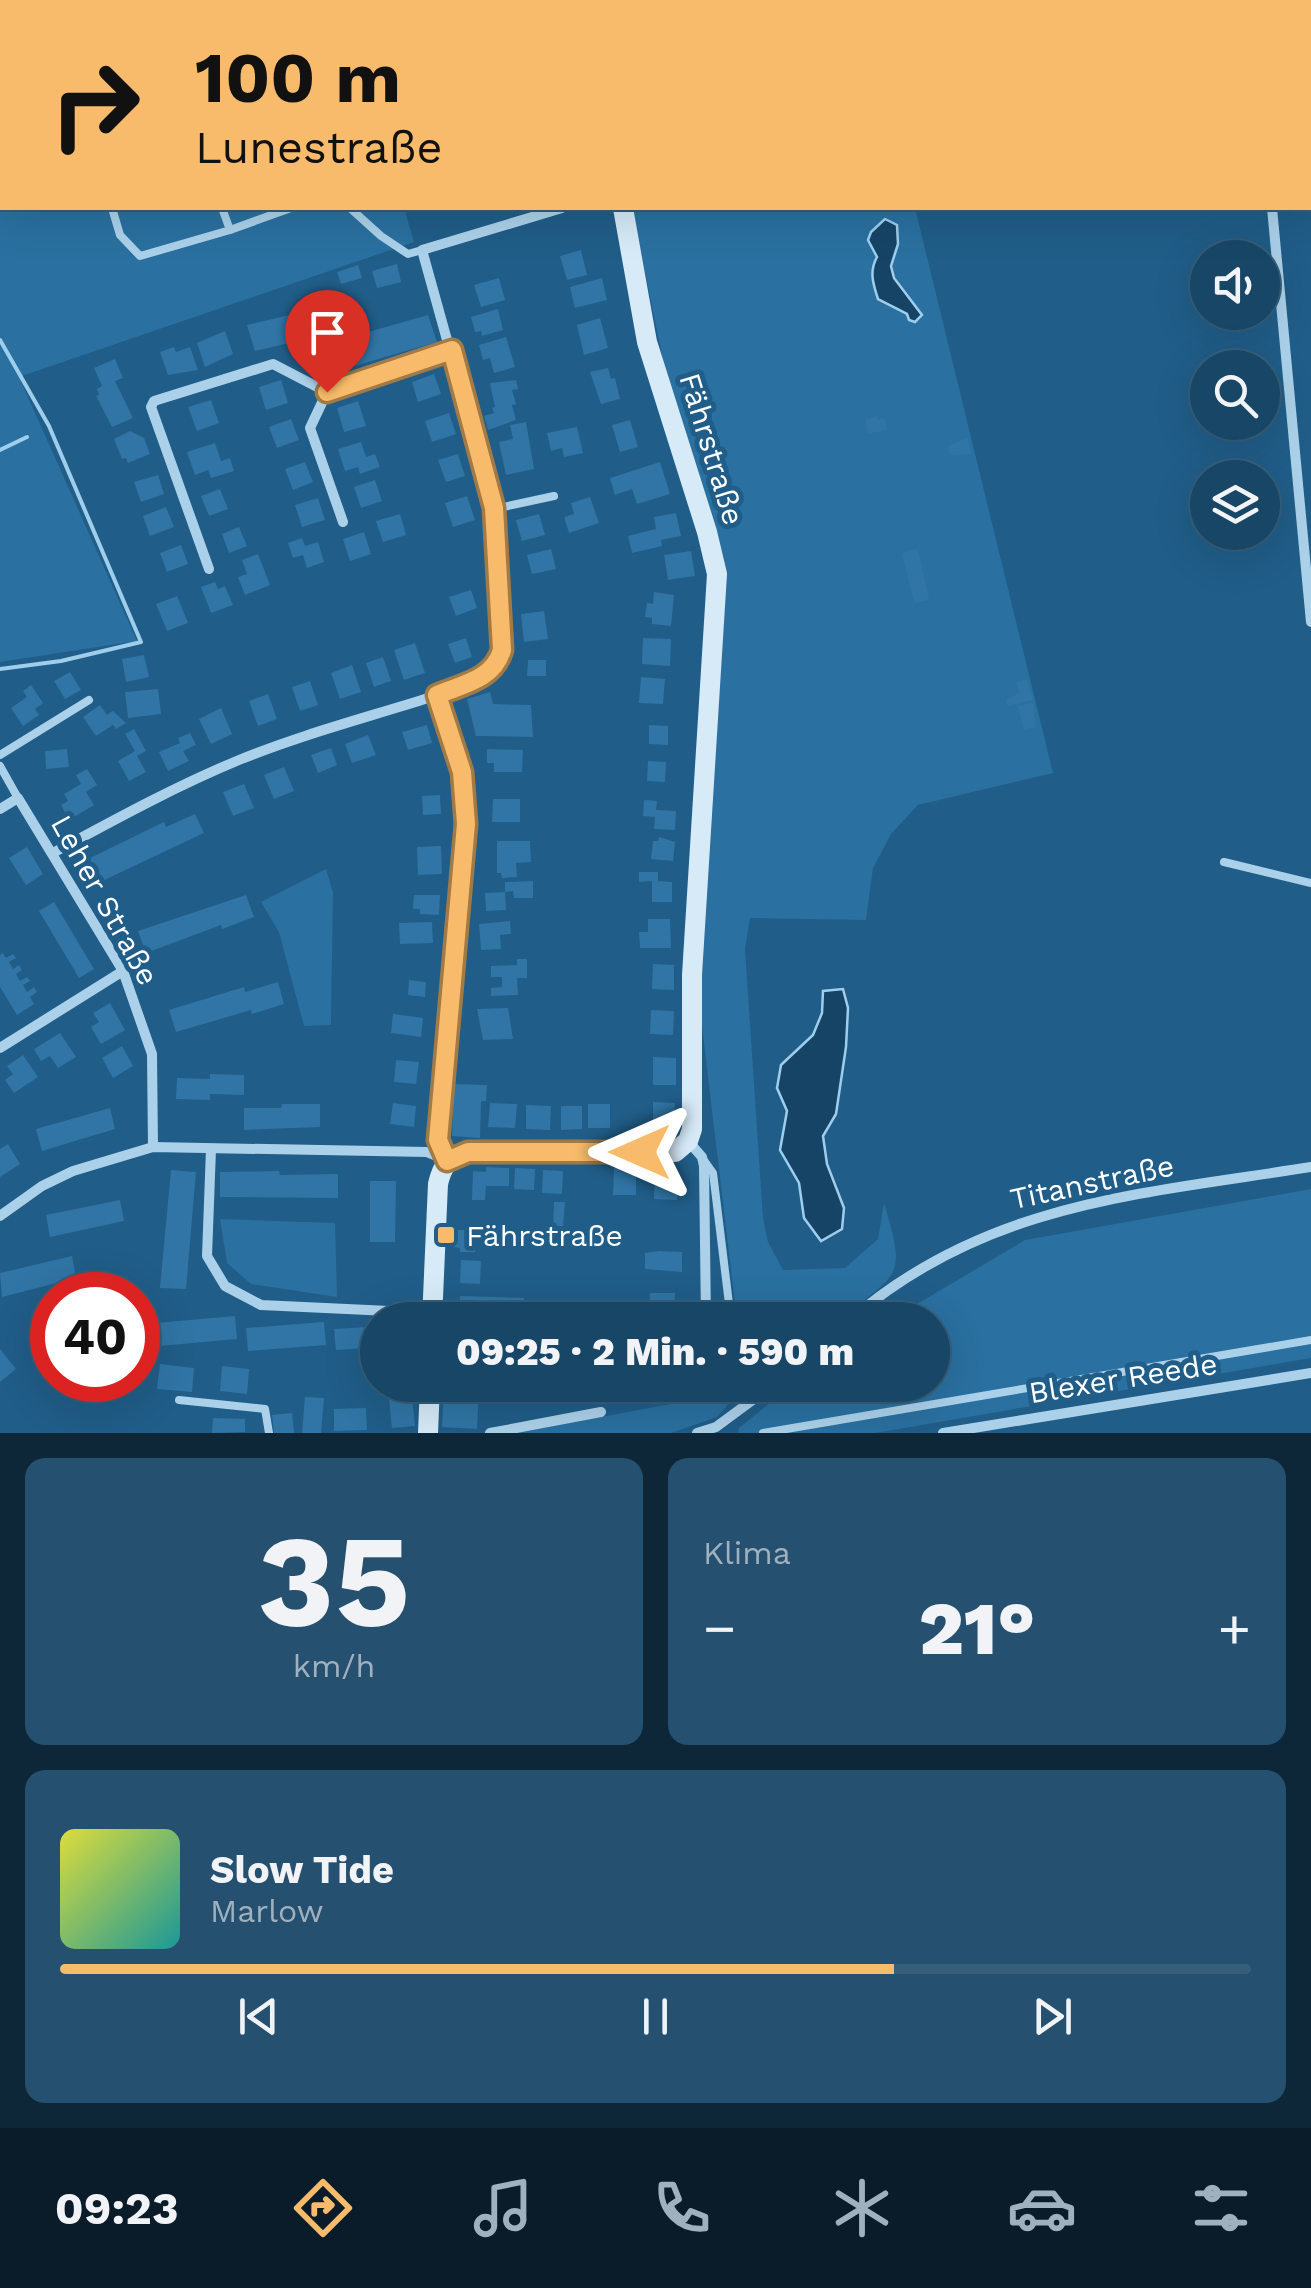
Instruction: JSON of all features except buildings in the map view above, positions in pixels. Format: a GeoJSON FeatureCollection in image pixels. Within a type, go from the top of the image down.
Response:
{"type":"FeatureCollection","features":[{"type":"Feature","properties":{"kind":"street"},"geometry":{"type":"LineString","coordinates":[[53,853],[146,802],[241,759],[437,695],[486,675],[497,664],[502,650],[494,508],[422,250],[555,210]]}},
{"type":"Feature","properties":{"kind":"street","name":"Fährstraße"},"geometry":{"type":"LineString","coordinates":[[623,210],[647,342],[716,574],[692,975],[695,1149]]}},
{"type":"Feature","properties":{"kind":"street"},"geometry":{"type":"LineString","coordinates":[[1272,210],[1311,622]]}},
{"type":"Feature","properties":{"kind":"street"},"geometry":{"type":"LineString","coordinates":[[209,569],[150,408],[154,402],[273,364],[327,392],[452,350]]}},
{"type":"Feature","properties":{"kind":"street"},"geometry":{"type":"LineString","coordinates":[[327,392],[310,428],[343,522]]}},
{"type":"Feature","properties":{"kind":"street"},"geometry":{"type":"LineString","coordinates":[[433,1302],[438,1184],[447,1161],[438,1140],[466,824],[462,772],[437,695]]}},
{"type":"Feature","properties":{"kind":"street"},"geometry":{"type":"LineString","coordinates":[[0,809],[18,798]]}},
{"type":"Feature","properties":{"kind":"street","name":"Leher Straße"},"geometry":{"type":"LineString","coordinates":[[18,798],[123,971],[152,1054],[152,1147]]}},
{"type":"Feature","properties":{"kind":"street"},"geometry":{"type":"LineString","coordinates":[[0,1048],[123,971]]}},
{"type":"Feature","properties":{"kind":"street"},"geometry":{"type":"LineString","coordinates":[[0,1216],[42,1186],[72,1172],[152,1147],[427,1152],[447,1161],[468,1152],[695,1149],[705,1302]]}},
{"type":"Feature","properties":{"kind":"street"},"geometry":{"type":"LineString","coordinates":[[212,1149],[207,1256],[226,1286],[261,1305],[360,1311]]}},
{"type":"Feature","properties":{"kind":"street","name":"Titanstraße"},"geometry":{"type":"LineString","coordinates":[[873,1302],[911,1273],[958,1246],[1052,1212],[1311,1167]]}},
{"type":"Feature","properties":{"kind":"street","name":"Blexer Reede"},"geometry":{"type":"LineString","coordinates":[[943,1433],[1311,1372]]}},
{"type":"Feature","properties":{"kind":"street"},"geometry":{"type":"LineString","coordinates":[[428,1433],[429,1402]]}},
{"type":"Feature","properties":{"kind":"street"},"geometry":{"type":"LineString","coordinates":[[697,1433],[719,1431],[751,1402]]}},
{"type":"Feature","properties":{"kind":"street"},"geometry":{"type":"LineString","coordinates":[[490,1433],[601,1412]]}},
{"type":"Feature","properties":{"kind":"lane"},"geometry":{"type":"LineString","coordinates":[[113,210],[120,235],[140,256],[285,210]]}},
{"type":"Feature","properties":{"kind":"lane"},"geometry":{"type":"LineString","coordinates":[[223,210],[230,230]]}},
{"type":"Feature","properties":{"kind":"lane"},"geometry":{"type":"LineString","coordinates":[[352,210],[408,254],[422,250]]}},
{"type":"Feature","properties":{"kind":"lane"},"geometry":{"type":"LineString","coordinates":[[494,508],[554,496]]}},
{"type":"Feature","properties":{"kind":"lane"},"geometry":{"type":"LineString","coordinates":[[0,755],[89,700]]}},
{"type":"Feature","properties":{"kind":"lane"},"geometry":{"type":"LineString","coordinates":[[0,766],[18,798]]}},
{"type":"Feature","properties":{"kind":"lane"},"geometry":{"type":"LineString","coordinates":[[1224,862],[1311,883]]}},
{"type":"Feature","properties":{"kind":"lane"},"geometry":{"type":"LineString","coordinates":[[695,1149],[713,1172],[729,1302]]}},
{"type":"Feature","properties":{"kind":"lane"},"geometry":{"type":"LineString","coordinates":[[762,1433],[1311,1340]]}},
{"type":"Feature","properties":{"kind":"lane"},"geometry":{"type":"LineString","coordinates":[[178,1400],[265,1409],[268,1433]]}},
{"type":"Feature","properties":{"kind":"shaded area"},"geometry":{"type":"Polygon","coordinates":[[[0,210],[405,210],[414,242],[19,377],[137,641],[0,662],[0,210]]]}},
{"type":"Feature","properties":{"kind":"shaded area"},"geometry":{"type":"Polygon","coordinates":[[[632,210],[915,210],[1053,773],[918,805],[891,834],[873,868],[866,920],[750,918],[745,949],[763,1218],[768,1242],[783,1270],[845,1268],[878,1239],[884,1203],[896,1261],[886,1282],[862,1302],[735,1302],[699,1001],[724,615],[667,380],[632,210]]]}},
{"type":"Feature","properties":{"kind":"shaded area"},"geometry":{"type":"Polygon","coordinates":[[[885,219],[897,225],[898,244],[891,266],[894,278],[922,315],[915,322],[878,299],[872,272],[877,257],[868,240],[885,219]]]}},
{"type":"Feature","properties":{"kind":"shaded area"},"geometry":{"type":"Polygon","coordinates":[[[326,869],[333,892],[331,1025],[304,1026],[279,932],[261,902],[326,869]]]}},
{"type":"Feature","properties":{"kind":"shaded area"},"geometry":{"type":"Polygon","coordinates":[[[843,989],[848,1008],[846,1047],[836,1114],[823,1136],[827,1164],[844,1208],[842,1229],[821,1241],[804,1218],[799,1183],[780,1150],[787,1111],[777,1088],[781,1065],[813,1035],[822,1013],[823,991],[843,989]]]}},
{"type":"Feature","properties":{"kind":"shaded area"},"geometry":{"type":"Polygon","coordinates":[[[1311,1189],[1311,1358],[875,1433],[738,1433],[771,1402],[950,1402],[950,1302],[920,1302],[1025,1240],[1311,1189]]]}},
{"type":"Feature","properties":{"kind":"shaded area"},"geometry":{"type":"Polygon","coordinates":[[[220,1219],[335,1223],[337,1297],[251,1284],[227,1263],[220,1219]]]}},
{"type":"Feature","properties":{"kind":"shaded area"},"geometry":{"type":"Polygon","coordinates":[[[681,1402],[730,1402],[717,1417],[671,1433],[516,1433],[681,1402]]]}},
{"type":"Feature","properties":{"kind":"waterway"},"geometry":{"type":"LineString","coordinates":[[0,340],[49,426],[141,642],[61,661],[0,669]]}},
{"type":"Feature","properties":{"kind":"waterway"},"geometry":{"type":"LineString","coordinates":[[0,450],[27,437]]}},
{"type":"Feature","properties":{"kind":"place","name":"Fährstraße"},"geometry":{"type":"Point","coordinates":[446,1235]}},
{"type":"Feature","properties":{"kind":"route"},"geometry":{"type":"LineString","coordinates":[[327,392],[452,350],[494,508],[502,650],[497,664],[486,675],[437,695],[462,772],[466,824],[438,1146],[447,1161],[468,1152],[640,1152]]}}]}
